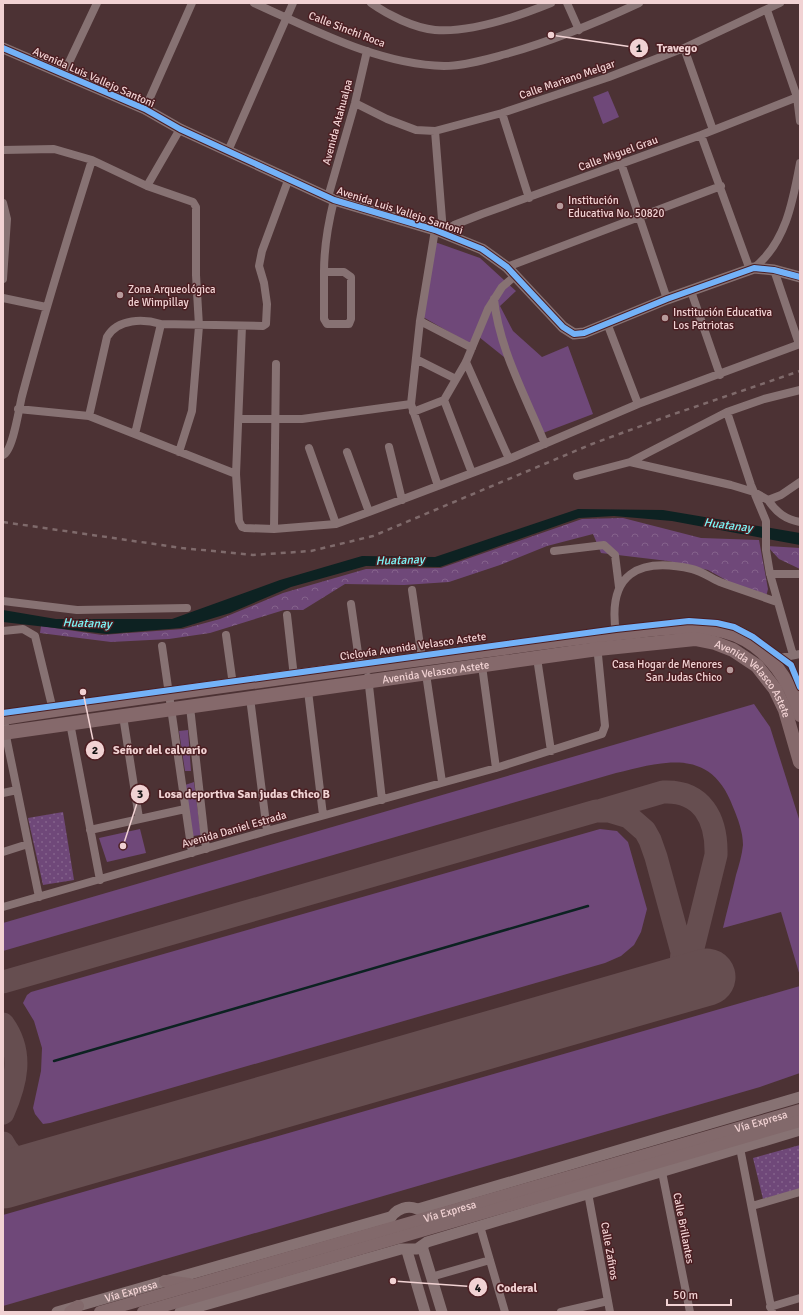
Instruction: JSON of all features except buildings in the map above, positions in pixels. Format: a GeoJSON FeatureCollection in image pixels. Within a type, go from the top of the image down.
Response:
{"type":"FeatureCollection","features":[{"type":"Feature","properties":{"kind":"highway","name":"Avenida Velasco Astete"},"geometry":{"type":"LineString","coordinates":[[4,732],[537,658],[597,642],[616,633],[689,626],[736,635],[755,646],[770,660],[788,684],[800,715]]}},
{"type":"Feature","properties":{"kind":"highway","name":"Avenida Velasco Astete"},"geometry":{"type":"LineString","coordinates":[[3,718],[422,658],[597,642],[695,639],[715,643],[733,650],[757,666],[775,690],[785,710],[800,762]]}},
{"type":"Feature","properties":{"kind":"main road","name":"Avenida Luis Vallejo Santoni"},"geometry":{"type":"LineString","coordinates":[[3,48],[144,110],[180,129],[289,178],[331,199],[439,231],[482,249],[506,267],[569,332],[579,334],[668,299],[752,269],[774,270],[800,277]]}},
{"type":"Feature","properties":{"kind":"main road","name":"Vía Expresa"},"geometry":{"type":"LineString","coordinates":[[389,1229],[394,1212],[406,1207],[418,1209],[800,1097]]}},
{"type":"Feature","properties":{"kind":"main road","name":"Vía Expresa"},"geometry":{"type":"LineString","coordinates":[[429,1223],[800,1110]]}},
{"type":"Feature","properties":{"kind":"main road","name":"Vía Expresa"},"geometry":{"type":"LineString","coordinates":[[57,1312],[74,1309],[165,1281],[389,1229],[429,1223],[800,1121]]}},
{"type":"Feature","properties":{"kind":"main road","name":"Vía Expresa"},"geometry":{"type":"LineString","coordinates":[[180,1312],[404,1250],[800,1130]]}},
{"type":"Feature","properties":{"kind":"main road"},"geometry":{"type":"LineString","coordinates":[[418,1209],[429,1223],[424,1244],[431,1277],[442,1312]]}},
{"type":"Feature","properties":{"kind":"main road","name":"Vía Expresa"},"geometry":{"type":"LineString","coordinates":[[143,1312],[196,1291],[389,1229]]}},
{"type":"Feature","properties":{"kind":"main road"},"geometry":{"type":"LineString","coordinates":[[389,1229],[404,1250],[425,1312]]}},
{"type":"Feature","properties":{"kind":"main road"},"geometry":{"type":"LineString","coordinates":[[165,1281],[196,1291],[177,1312]]}},
{"type":"Feature","properties":{"kind":"main road","name":"Vía Expresa"},"geometry":{"type":"LineString","coordinates":[[100,1312],[196,1291]]}},
{"type":"Feature","properties":{"kind":"street"},"geometry":{"type":"LineString","coordinates":[[63,75],[97,3]]}},
{"type":"Feature","properties":{"kind":"street"},"geometry":{"type":"LineString","coordinates":[[144,110],[192,3]]}},
{"type":"Feature","properties":{"kind":"street","name":"Calle Sinchi Roca"},"geometry":{"type":"LineString","coordinates":[[254,3],[366,51],[415,64],[445,66],[486,60],[536,45],[579,30],[640,3]]}},
{"type":"Feature","properties":{"kind":"street"},"geometry":{"type":"LineString","coordinates":[[228,151],[293,3]]}},
{"type":"Feature","properties":{"kind":"street"},"geometry":{"type":"LineString","coordinates":[[371,3],[412,24],[435,30],[456,29],[513,18],[551,3]]}},
{"type":"Feature","properties":{"kind":"street"},"geometry":{"type":"LineString","coordinates":[[567,3],[579,30]]}},
{"type":"Feature","properties":{"kind":"street","name":"Calle Mariano Melgar"},"geometry":{"type":"LineString","coordinates":[[355,103],[387,119],[416,130],[435,131],[502,113],[609,77],[684,48],[780,3]]}},
{"type":"Feature","properties":{"kind":"street"},"geometry":{"type":"LineString","coordinates":[[767,10],[799,97],[800,121]]}},
{"type":"Feature","properties":{"kind":"street"},"geometry":{"type":"LineString","coordinates":[[684,48],[713,130]]}},
{"type":"Feature","properties":{"kind":"street","name":"Avenida Atahualpa"},"geometry":{"type":"LineString","coordinates":[[324,272],[344,272],[351,277],[351,319],[349,324],[327,324],[324,322],[324,272],[325,241],[331,199],[355,103],[366,51]]}},
{"type":"Feature","properties":{"kind":"street","name":"Calle Miguel Grau"},"geometry":{"type":"LineString","coordinates":[[439,231],[621,163],[701,135],[799,97]]}},
{"type":"Feature","properties":{"kind":"street"},"geometry":{"type":"LineString","coordinates":[[502,113],[529,198]]}},
{"type":"Feature","properties":{"kind":"street"},"geometry":{"type":"LineString","coordinates":[[147,186],[180,129]]}},
{"type":"Feature","properties":{"kind":"street"},"geometry":{"type":"LineString","coordinates":[[435,131],[439,231],[420,321],[412,408],[438,486]]}},
{"type":"Feature","properties":{"kind":"street"},"geometry":{"type":"LineString","coordinates":[[701,135],[752,269],[763,261],[779,239],[793,203],[800,163]]}},
{"type":"Feature","properties":{"kind":"street"},"geometry":{"type":"LineString","coordinates":[[3,150],[54,149],[92,160],[147,186],[193,202],[196,207],[196,276],[199,326],[192,411],[179,452]]}},
{"type":"Feature","properties":{"kind":"street"},"geometry":{"type":"LineString","coordinates":[[3,455],[10,448],[18,409],[46,307],[92,160]]}},
{"type":"Feature","properties":{"kind":"street"},"geometry":{"type":"LineString","coordinates":[[621,163],[668,299]]}},
{"type":"Feature","properties":{"kind":"street"},"geometry":{"type":"LineString","coordinates":[[90,416],[107,337],[110,332],[120,326],[139,320],[147,320],[161,324],[199,326],[263,326],[266,324],[266,297],[259,266],[262,251],[289,178]]}},
{"type":"Feature","properties":{"kind":"street"},"geometry":{"type":"LineString","coordinates":[[506,267],[721,186]]}},
{"type":"Feature","properties":{"kind":"street"},"geometry":{"type":"LineString","coordinates":[[3,203],[7,219],[3,279]]}},
{"type":"Feature","properties":{"kind":"street"},"geometry":{"type":"LineString","coordinates":[[242,326],[236,474],[240,524],[245,528],[274,529],[336,524],[509,459],[638,404],[720,375],[800,344],[774,270]]}},
{"type":"Feature","properties":{"kind":"street"},"geometry":{"type":"LineString","coordinates":[[239,419],[302,419],[412,408],[444,400],[466,362],[494,299],[502,287],[515,276]]}},
{"type":"Feature","properties":{"kind":"street"},"geometry":{"type":"LineString","coordinates":[[691,291],[720,375]]}},
{"type":"Feature","properties":{"kind":"street"},"geometry":{"type":"LineString","coordinates":[[3,298],[46,307]]}},
{"type":"Feature","properties":{"kind":"street"},"geometry":{"type":"LineString","coordinates":[[494,299],[496,321],[545,444]]}},
{"type":"Feature","properties":{"kind":"street"},"geometry":{"type":"LineString","coordinates":[[420,321],[472,348]]}},
{"type":"Feature","properties":{"kind":"street"},"geometry":{"type":"LineString","coordinates":[[607,323],[638,404]]}},
{"type":"Feature","properties":{"kind":"street"},"geometry":{"type":"LineString","coordinates":[[135,434],[161,324]]}},
{"type":"Feature","properties":{"kind":"street"},"geometry":{"type":"LineString","coordinates":[[416,359],[456,379]]}},
{"type":"Feature","properties":{"kind":"street"},"geometry":{"type":"LineString","coordinates":[[466,362],[509,459]]}},
{"type":"Feature","properties":{"kind":"street"},"geometry":{"type":"LineString","coordinates":[[274,529],[276,364]]}},
{"type":"Feature","properties":{"kind":"street"},"geometry":{"type":"LineString","coordinates":[[577,476],[630,462],[727,412],[764,399],[800,390]]}},
{"type":"Feature","properties":{"kind":"street"},"geometry":{"type":"LineString","coordinates":[[444,400],[472,473]]}},
{"type":"Feature","properties":{"kind":"street"},"geometry":{"type":"LineString","coordinates":[[18,409],[90,416],[236,474]]}},
{"type":"Feature","properties":{"kind":"street"},"geometry":{"type":"LineString","coordinates":[[727,412],[754,492],[766,521],[766,550],[770,574],[777,602],[797,655],[761,662],[757,666]]}},
{"type":"Feature","properties":{"kind":"street"},"geometry":{"type":"LineString","coordinates":[[389,447],[402,500]]}},
{"type":"Feature","properties":{"kind":"street"},"geometry":{"type":"LineString","coordinates":[[309,448],[336,524]]}},
{"type":"Feature","properties":{"kind":"street"},"geometry":{"type":"LineString","coordinates":[[347,452],[370,512]]}},
{"type":"Feature","properties":{"kind":"street"},"geometry":{"type":"LineString","coordinates":[[630,462],[731,485],[754,492],[768,500],[780,514],[792,521],[800,522]]}},
{"type":"Feature","properties":{"kind":"street"},"geometry":{"type":"LineString","coordinates":[[768,500],[781,495],[800,482]]}},
{"type":"Feature","properties":{"kind":"street"},"geometry":{"type":"LineString","coordinates":[[554,551],[604,545],[615,555],[618,587],[615,601],[616,633]]}},
{"type":"Feature","properties":{"kind":"street"},"geometry":{"type":"LineString","coordinates":[[618,587],[628,576],[639,568],[668,566],[694,570],[732,586],[777,602]]}},
{"type":"Feature","properties":{"kind":"street"},"geometry":{"type":"LineString","coordinates":[[770,574],[800,574]]}},
{"type":"Feature","properties":{"kind":"street"},"geometry":{"type":"LineString","coordinates":[[412,590],[422,658]]}},
{"type":"Feature","properties":{"kind":"street"},"geometry":{"type":"LineString","coordinates":[[3,601],[77,610],[187,608]]}},
{"type":"Feature","properties":{"kind":"street"},"geometry":{"type":"LineString","coordinates":[[351,604],[363,667],[368,682],[382,800]]}},
{"type":"Feature","properties":{"kind":"street"},"geometry":{"type":"LineString","coordinates":[[288,615],[294,677]]}},
{"type":"Feature","properties":{"kind":"street"},"geometry":{"type":"LineString","coordinates":[[3,631],[23,629],[35,636],[53,710]]}},
{"type":"Feature","properties":{"kind":"street"},"geometry":{"type":"LineString","coordinates":[[226,635],[233,685]]}},
{"type":"Feature","properties":{"kind":"street","name":"Avenida Daniel Estrada"},"geometry":{"type":"LineString","coordinates":[[3,908],[267,831],[496,768],[602,734],[605,726],[597,642]]}},
{"type":"Feature","properties":{"kind":"street"},"geometry":{"type":"LineString","coordinates":[[162,646],[192,853]]}},
{"type":"Feature","properties":{"kind":"street"},"geometry":{"type":"LineString","coordinates":[[537,658],[551,751]]}},
{"type":"Feature","properties":{"kind":"street"},"geometry":{"type":"LineString","coordinates":[[482,666],[496,768]]}},
{"type":"Feature","properties":{"kind":"street"},"geometry":{"type":"LineString","coordinates":[[426,674],[442,782]]}},
{"type":"Feature","properties":{"kind":"street"},"geometry":{"type":"LineString","coordinates":[[308,691],[323,816]]}},
{"type":"Feature","properties":{"kind":"street"},"geometry":{"type":"LineString","coordinates":[[250,698],[267,831]]}},
{"type":"Feature","properties":{"kind":"street"},"geometry":{"type":"LineString","coordinates":[[190,707],[206,849]]}},
{"type":"Feature","properties":{"kind":"street"},"geometry":{"type":"LineString","coordinates":[[123,716],[139,818]]}},
{"type":"Feature","properties":{"kind":"street"},"geometry":{"type":"LineString","coordinates":[[3,718],[4,732],[39,897]]}},
{"type":"Feature","properties":{"kind":"street"},"geometry":{"type":"LineString","coordinates":[[70,723],[100,880]]}},
{"type":"Feature","properties":{"kind":"street"},"geometry":{"type":"LineString","coordinates":[[3,793],[17,790]]}},
{"type":"Feature","properties":{"kind":"street"},"geometry":{"type":"LineString","coordinates":[[90,830],[185,809]]}},
{"type":"Feature","properties":{"kind":"street"},"geometry":{"type":"LineString","coordinates":[[3,852],[28,844]]}},
{"type":"Feature","properties":{"kind":"street"},"geometry":{"type":"LineString","coordinates":[[740,1148],[771,1309],[800,1298]]}},
{"type":"Feature","properties":{"kind":"street","name":"Calle Brillantes"},"geometry":{"type":"LineString","coordinates":[[662,1172],[690,1312]]}},
{"type":"Feature","properties":{"kind":"street"},"geometry":{"type":"LineString","coordinates":[[752,1206],[800,1192]]}},
{"type":"Feature","properties":{"kind":"street","name":"Calle Zafiros"},"geometry":{"type":"LineString","coordinates":[[588,1193],[610,1312]]}},
{"type":"Feature","properties":{"kind":"street"},"geometry":{"type":"LineString","coordinates":[[480,1226],[505,1312]]}},
{"type":"Feature","properties":{"kind":"street"},"geometry":{"type":"LineString","coordinates":[[431,1277],[490,1260]]}},
{"type":"Feature","properties":{"kind":"street"},"geometry":{"type":"LineString","coordinates":[[562,1312],[608,1301]]}},
{"type":"Feature","properties":{"kind":"green space"},"geometry":{"type":"Polygon","coordinates":[[[608,91],[619,117],[603,124],[593,97],[608,91]]]}},
{"type":"Feature","properties":{"kind":"green space"},"geometry":{"type":"Polygon","coordinates":[[[435,242],[480,258],[516,291],[500,306],[513,331],[542,357],[568,346],[593,414],[543,433],[509,361],[479,337],[468,343],[423,317],[435,242]]]}},
{"type":"Feature","properties":{"kind":"green space"},"geometry":{"type":"Polygon","coordinates":[[[623,518],[701,538],[759,540],[768,589],[766,597],[733,584],[708,570],[668,561],[601,553],[593,534],[547,546],[500,565],[449,582],[404,585],[345,584],[303,610],[284,610],[210,633],[169,639],[111,642],[40,633],[41,626],[102,635],[183,629],[220,619],[283,593],[366,569],[441,568],[582,519],[623,518]]]}},
{"type":"Feature","properties":{"kind":"green space"},"geometry":{"type":"Polygon","coordinates":[[[767,546],[800,548],[800,569],[779,559],[767,546]]]}},
{"type":"Feature","properties":{"kind":"green space"},"geometry":{"type":"Polygon","coordinates":[[[754,704],[770,727],[800,822],[800,976],[781,912],[723,928],[742,852],[743,840],[741,830],[733,807],[724,788],[712,775],[699,767],[685,763],[652,765],[616,773],[3,951],[3,923],[754,704]]]}},
{"type":"Feature","properties":{"kind":"green space"},"geometry":{"type":"Polygon","coordinates":[[[188,730],[191,771],[185,771],[179,731],[188,730]]]}},
{"type":"Feature","properties":{"kind":"green space"},"geometry":{"type":"Polygon","coordinates":[[[194,782],[201,835],[193,836],[185,785],[194,782]]]}},
{"type":"Feature","properties":{"kind":"green space"},"geometry":{"type":"Polygon","coordinates":[[[63,812],[74,880],[43,885],[28,818],[63,812]]]}},
{"type":"Feature","properties":{"kind":"green space"},"geometry":{"type":"Polygon","coordinates":[[[140,829],[146,853],[107,862],[99,838],[140,829]]]}},
{"type":"Feature","properties":{"kind":"green space"},"geometry":{"type":"Polygon","coordinates":[[[600,829],[617,831],[628,842],[647,909],[641,932],[634,945],[621,956],[605,963],[50,1123],[43,1124],[35,1114],[33,1108],[41,1071],[42,1048],[34,1021],[23,1003],[27,995],[31,992],[600,829]]]}},
{"type":"Feature","properties":{"kind":"green space"},"geometry":{"type":"Polygon","coordinates":[[[800,986],[800,1073],[760,1087],[3,1306],[3,1215],[800,986]]]}},
{"type":"Feature","properties":{"kind":"green space"},"geometry":{"type":"Polygon","coordinates":[[[800,1145],[800,1189],[763,1199],[753,1158],[800,1145]]]}},
{"type":"Feature","properties":{"kind":"water","name":"Huatanay"},"geometry":{"type":"Polygon","coordinates":[[[578,509],[663,510],[800,533],[800,545],[672,521],[614,516],[579,518],[440,567],[366,566],[291,587],[230,613],[181,628],[107,634],[3,622],[3,610],[56,619],[172,619],[280,580],[362,556],[435,557],[578,509]]]}},
{"type":"Feature","properties":{"kind":"waterway"},"geometry":{"type":"LineString","coordinates":[[54,1061],[588,906]]}},
{"type":"Feature","properties":{"kind":"taxiway"},"geometry":{"type":"LineString","coordinates":[[602,810],[663,792],[677,793],[688,796],[697,802],[704,809],[710,819],[714,830],[716,855],[692,952],[683,964]]}},
{"type":"Feature","properties":{"kind":"taxiway"},"geometry":{"type":"LineString","coordinates":[[3,982],[596,811],[609,811],[629,817],[645,831],[650,840],[682,952],[680,968],[674,980],[663,988],[648,995]]}},
{"type":"Feature","properties":{"kind":"taxiway"},"geometry":{"type":"LineString","coordinates":[[3,1024],[10,1035],[16,1057],[14,1079],[8,1102],[3,1113]]}},
{"type":"Feature","properties":{"kind":"taxiway"},"geometry":{"type":"LineString","coordinates":[[3,1143],[7,1150],[18,1161],[25,1164],[32,1166],[55,1165]]}},
{"type":"Feature","properties":{"kind":"runway"},"geometry":{"type":"LineString","coordinates":[[3,1180],[707,977]]}},
{"type":"Feature","properties":{"kind":"railway"},"geometry":{"type":"LineString","coordinates":[[3,522],[182,548],[253,555],[311,551],[373,536],[592,444],[671,415],[800,371]]}},
{"type":"Feature","properties":{"kind":"cycle path"},"geometry":{"type":"LineString","coordinates":[[3,48],[145,109],[180,129],[334,200],[435,230],[482,249],[507,267],[563,327],[574,334],[584,333],[667,299],[754,268],[774,270],[800,277]]}},
{"type":"Feature","properties":{"kind":"cycle path","name":"Ciclovía Avenida Velasco Astete"},"geometry":{"type":"LineString","coordinates":[[3,713],[616,629],[689,621],[717,623],[734,627],[753,637],[791,665],[800,687]]}},
{"type":"Feature","properties":{"kind":"place","name":"Travego"},"geometry":{"type":"Point","coordinates":[551,35]}},
{"type":"Feature","properties":{"kind":"place","name":"Institución Educativa No. 50820"},"geometry":{"type":"Point","coordinates":[560,206]}},
{"type":"Feature","properties":{"kind":"place","name":"Zona Arqueológica de Wimpillay"},"geometry":{"type":"Point","coordinates":[120,295]}},
{"type":"Feature","properties":{"kind":"place","name":"Institución Educativa Los Patriotas"},"geometry":{"type":"Point","coordinates":[665,318]}},
{"type":"Feature","properties":{"kind":"place","name":"Casa Hogar de Menores San Judas Chico"},"geometry":{"type":"Point","coordinates":[730,670]}},
{"type":"Feature","properties":{"kind":"place","name":"Señor del calvario"},"geometry":{"type":"Point","coordinates":[83,692]}},
{"type":"Feature","properties":{"kind":"place","name":"Losa deportiva San judas Chico B"},"geometry":{"type":"Point","coordinates":[123,846]}},
{"type":"Feature","properties":{"kind":"place","name":"Coderal"},"geometry":{"type":"Point","coordinates":[393,1281]}}]}
